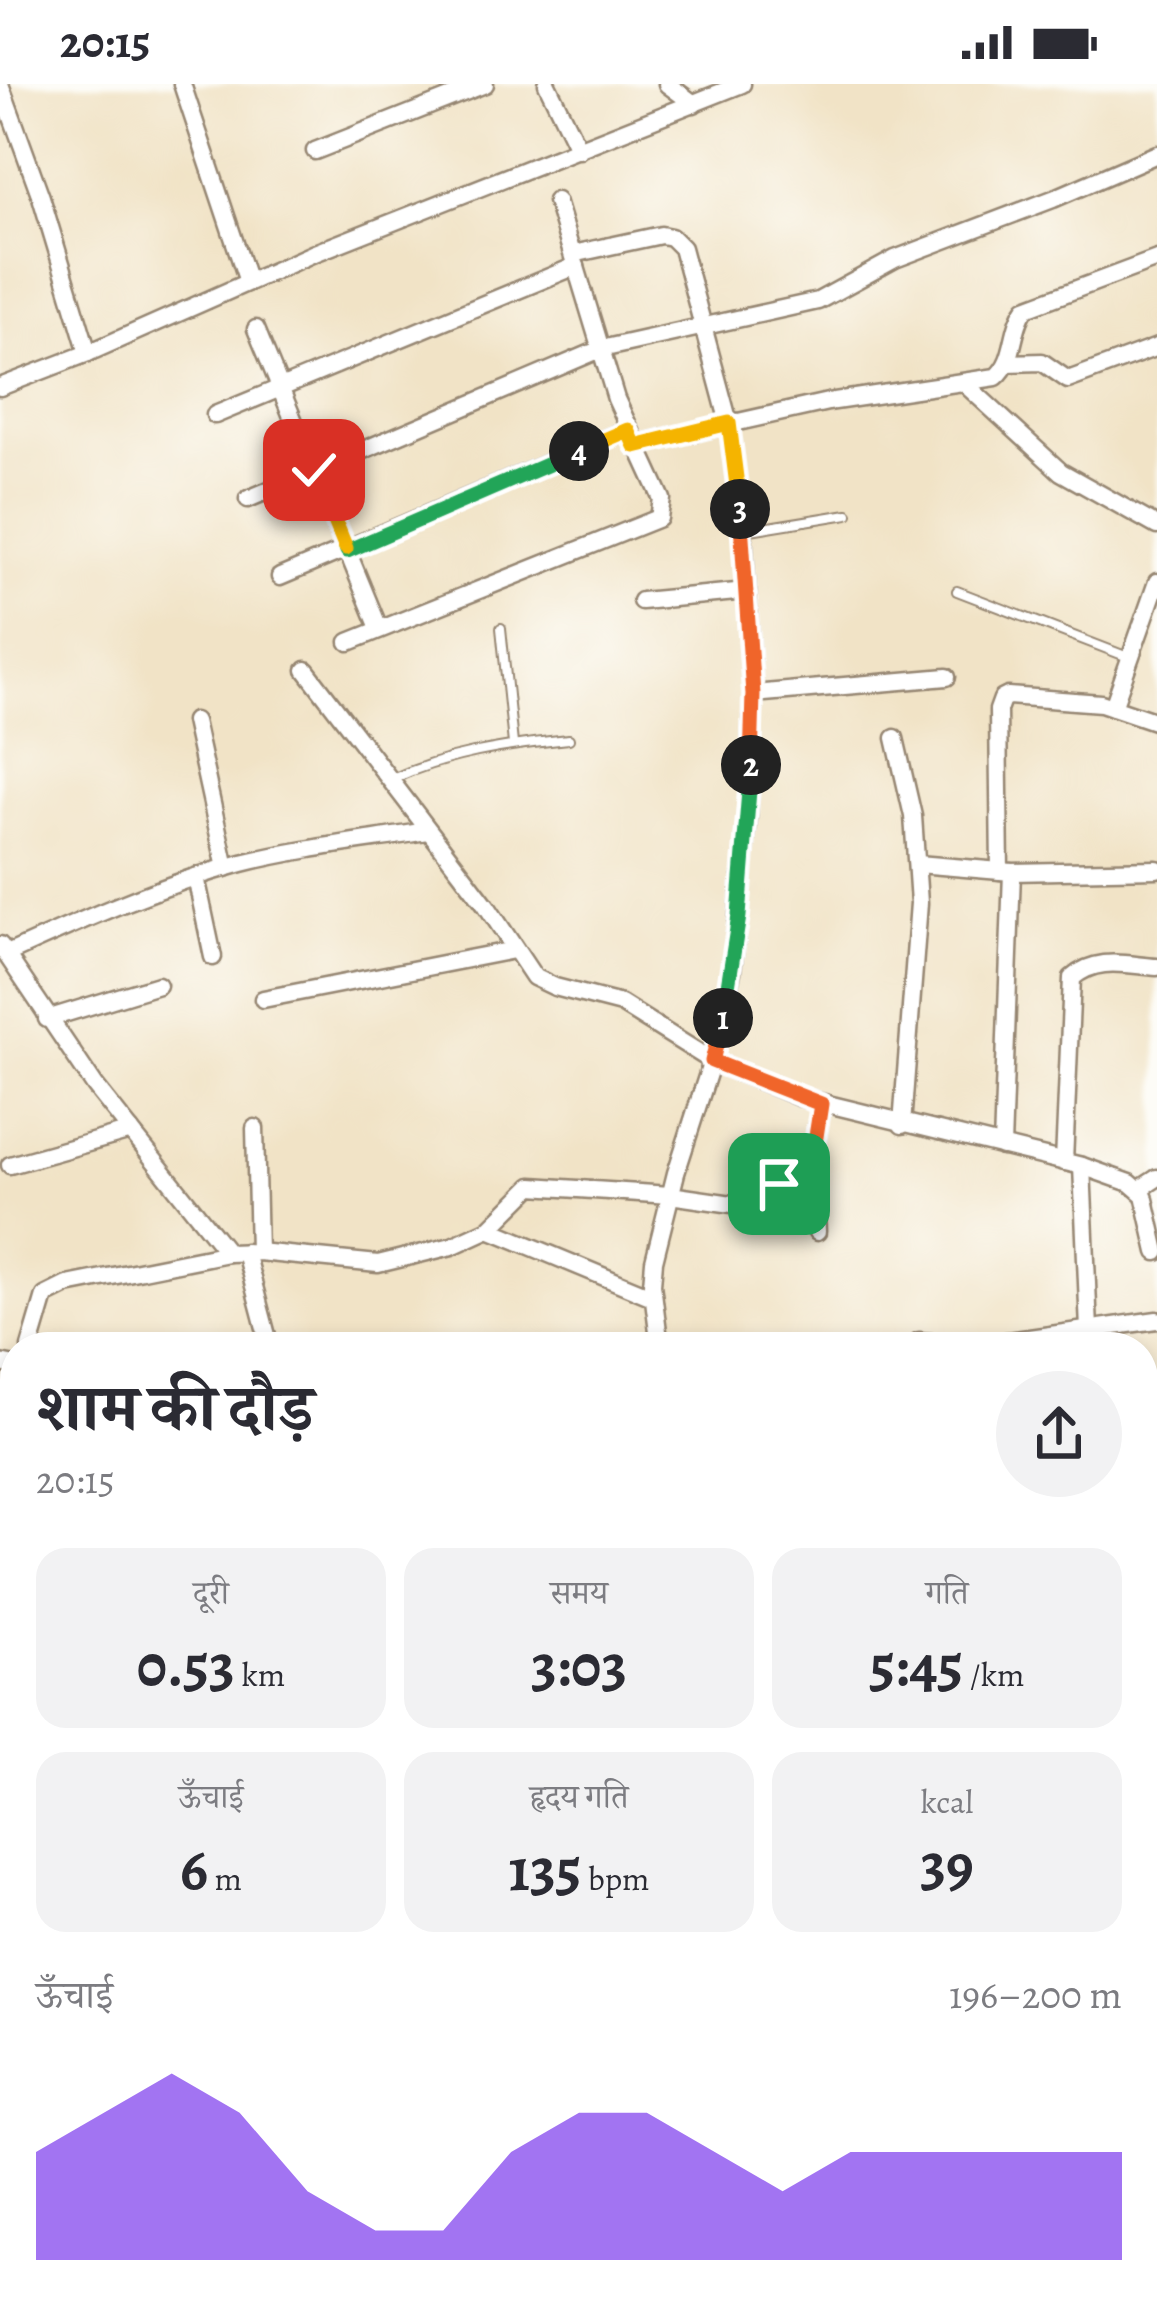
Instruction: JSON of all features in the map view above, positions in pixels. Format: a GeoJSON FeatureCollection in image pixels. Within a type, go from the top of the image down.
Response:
{"type":"FeatureCollection","features":[{"type":"Feature","properties":{"kind":"street"},"geometry":{"type":"LineString","coordinates":[[0,84],[41,197],[88,353]]}},
{"type":"Feature","properties":{"kind":"street"},"geometry":{"type":"LineString","coordinates":[[182,84],[248,282]]}},
{"type":"Feature","properties":{"kind":"street"},"geometry":{"type":"LineString","coordinates":[[316,151],[485,84]]}},
{"type":"Feature","properties":{"kind":"street"},"geometry":{"type":"LineString","coordinates":[[547,84],[579,150]]}},
{"type":"Feature","properties":{"kind":"street"},"geometry":{"type":"LineString","coordinates":[[667,84],[694,104]]}},
{"type":"Feature","properties":{"kind":"street"},"geometry":{"type":"LineString","coordinates":[[0,387],[742,84]]}},
{"type":"Feature","properties":{"kind":"street"},"geometry":{"type":"LineString","coordinates":[[248,499],[602,349],[818,301],[895,259],[1157,154]]}},
{"type":"Feature","properties":{"kind":"street"},"geometry":{"type":"LineString","coordinates":[[349,642],[652,524],[663,509],[632,438],[556,201]]}},
{"type":"Feature","properties":{"kind":"street"},"geometry":{"type":"LineString","coordinates":[[215,415],[574,260],[661,235],[682,248],[729,423],[753,694],[748,819],[732,972],[712,1061],[654,1262],[658,1332]]}},
{"type":"Feature","properties":{"kind":"street"},"geometry":{"type":"LineString","coordinates":[[280,577],[632,438],[996,377],[1008,363],[1026,308],[1157,259]]}},
{"type":"Feature","properties":{"kind":"street"},"geometry":{"type":"LineString","coordinates":[[256,329],[380,628]]}},
{"type":"Feature","properties":{"kind":"street"},"geometry":{"type":"LineString","coordinates":[[1008,363],[1042,362],[1068,380],[1157,347]]}},
{"type":"Feature","properties":{"kind":"street"},"geometry":{"type":"LineString","coordinates":[[964,384],[1061,472],[1157,526]]}},
{"type":"Feature","properties":{"kind":"street"},"geometry":{"type":"LineString","coordinates":[[1113,707],[1157,582]]}},
{"type":"Feature","properties":{"kind":"street"},"geometry":{"type":"LineString","coordinates":[[641,602],[747,591]]}},
{"type":"Feature","properties":{"kind":"street"},"geometry":{"type":"LineString","coordinates":[[306,670],[486,905],[525,968],[544,983],[621,1004],[712,1061],[821,1104],[1073,1164],[1140,1189],[1149,1206],[1157,1252]]}},
{"type":"Feature","properties":{"kind":"street"},"geometry":{"type":"LineString","coordinates":[[753,694],[947,677]]}},
{"type":"Feature","properties":{"kind":"street"},"geometry":{"type":"LineString","coordinates":[[1002,1147],[1006,872],[998,710],[1002,699],[1008,695],[1113,707],[1157,722]]}},
{"type":"Feature","properties":{"kind":"street"},"geometry":{"type":"LineString","coordinates":[[194,722],[226,868]]}},
{"type":"Feature","properties":{"kind":"street"},"geometry":{"type":"LineString","coordinates":[[895,738],[913,816],[919,903],[902,1125]]}},
{"type":"Feature","properties":{"kind":"street"},"geometry":{"type":"LineString","coordinates":[[244,1252],[131,1131],[5,958],[124,901],[196,877],[427,831]]}},
{"type":"Feature","properties":{"kind":"street"},"geometry":{"type":"LineString","coordinates":[[918,864],[1006,872],[1157,869]]}},
{"type":"Feature","properties":{"kind":"street"},"geometry":{"type":"LineString","coordinates":[[196,877],[213,957]]}},
{"type":"Feature","properties":{"kind":"street"},"geometry":{"type":"LineString","coordinates":[[263,999],[514,950]]}},
{"type":"Feature","properties":{"kind":"street"},"geometry":{"type":"LineString","coordinates":[[1089,1330],[1073,1164],[1072,978],[1085,967],[1102,963],[1157,968]]}},
{"type":"Feature","properties":{"kind":"street"},"geometry":{"type":"LineString","coordinates":[[46,1019],[158,985]]}},
{"type":"Feature","properties":{"kind":"street"},"geometry":{"type":"LineString","coordinates":[[817,1232],[815,1143],[821,1104]]}},
{"type":"Feature","properties":{"kind":"street"},"geometry":{"type":"LineString","coordinates":[[255,1128],[244,1252],[266,1332]]}},
{"type":"Feature","properties":{"kind":"street"},"geometry":{"type":"LineString","coordinates":[[10,1165],[131,1131]]}},
{"type":"Feature","properties":{"kind":"street"},"geometry":{"type":"LineString","coordinates":[[35,1332],[41,1306],[51,1291],[244,1252],[378,1264],[452,1246],[489,1229],[532,1186],[760,1208],[815,1143]]}},
{"type":"Feature","properties":{"kind":"street"},"geometry":{"type":"LineString","coordinates":[[1140,1189],[1157,1178]]}},
{"type":"Feature","properties":{"kind":"street"},"geometry":{"type":"LineString","coordinates":[[489,1229],[653,1297]]}},
{"type":"Feature","properties":{"kind":"street"},"geometry":{"type":"LineString","coordinates":[[1074,1332],[1157,1320]]}},
{"type":"Feature","properties":{"kind":"lane"},"geometry":{"type":"LineString","coordinates":[[742,531],[848,514]]}},
{"type":"Feature","properties":{"kind":"lane"},"geometry":{"type":"LineString","coordinates":[[957,591],[1130,657]]}},
{"type":"Feature","properties":{"kind":"lane"},"geometry":{"type":"LineString","coordinates":[[501,628],[513,744]]}},
{"type":"Feature","properties":{"kind":"lane"},"geometry":{"type":"LineString","coordinates":[[389,781],[430,764],[513,744],[569,740]]}},
{"type":"Feature","properties":{"kind":"route"},"geometry":{"type":"LineString","coordinates":[[314,470],[347,551],[628,430],[635,446],[729,423],[753,694],[739,916],[712,1061],[821,1104],[815,1143],[779,1184]]}}]}
